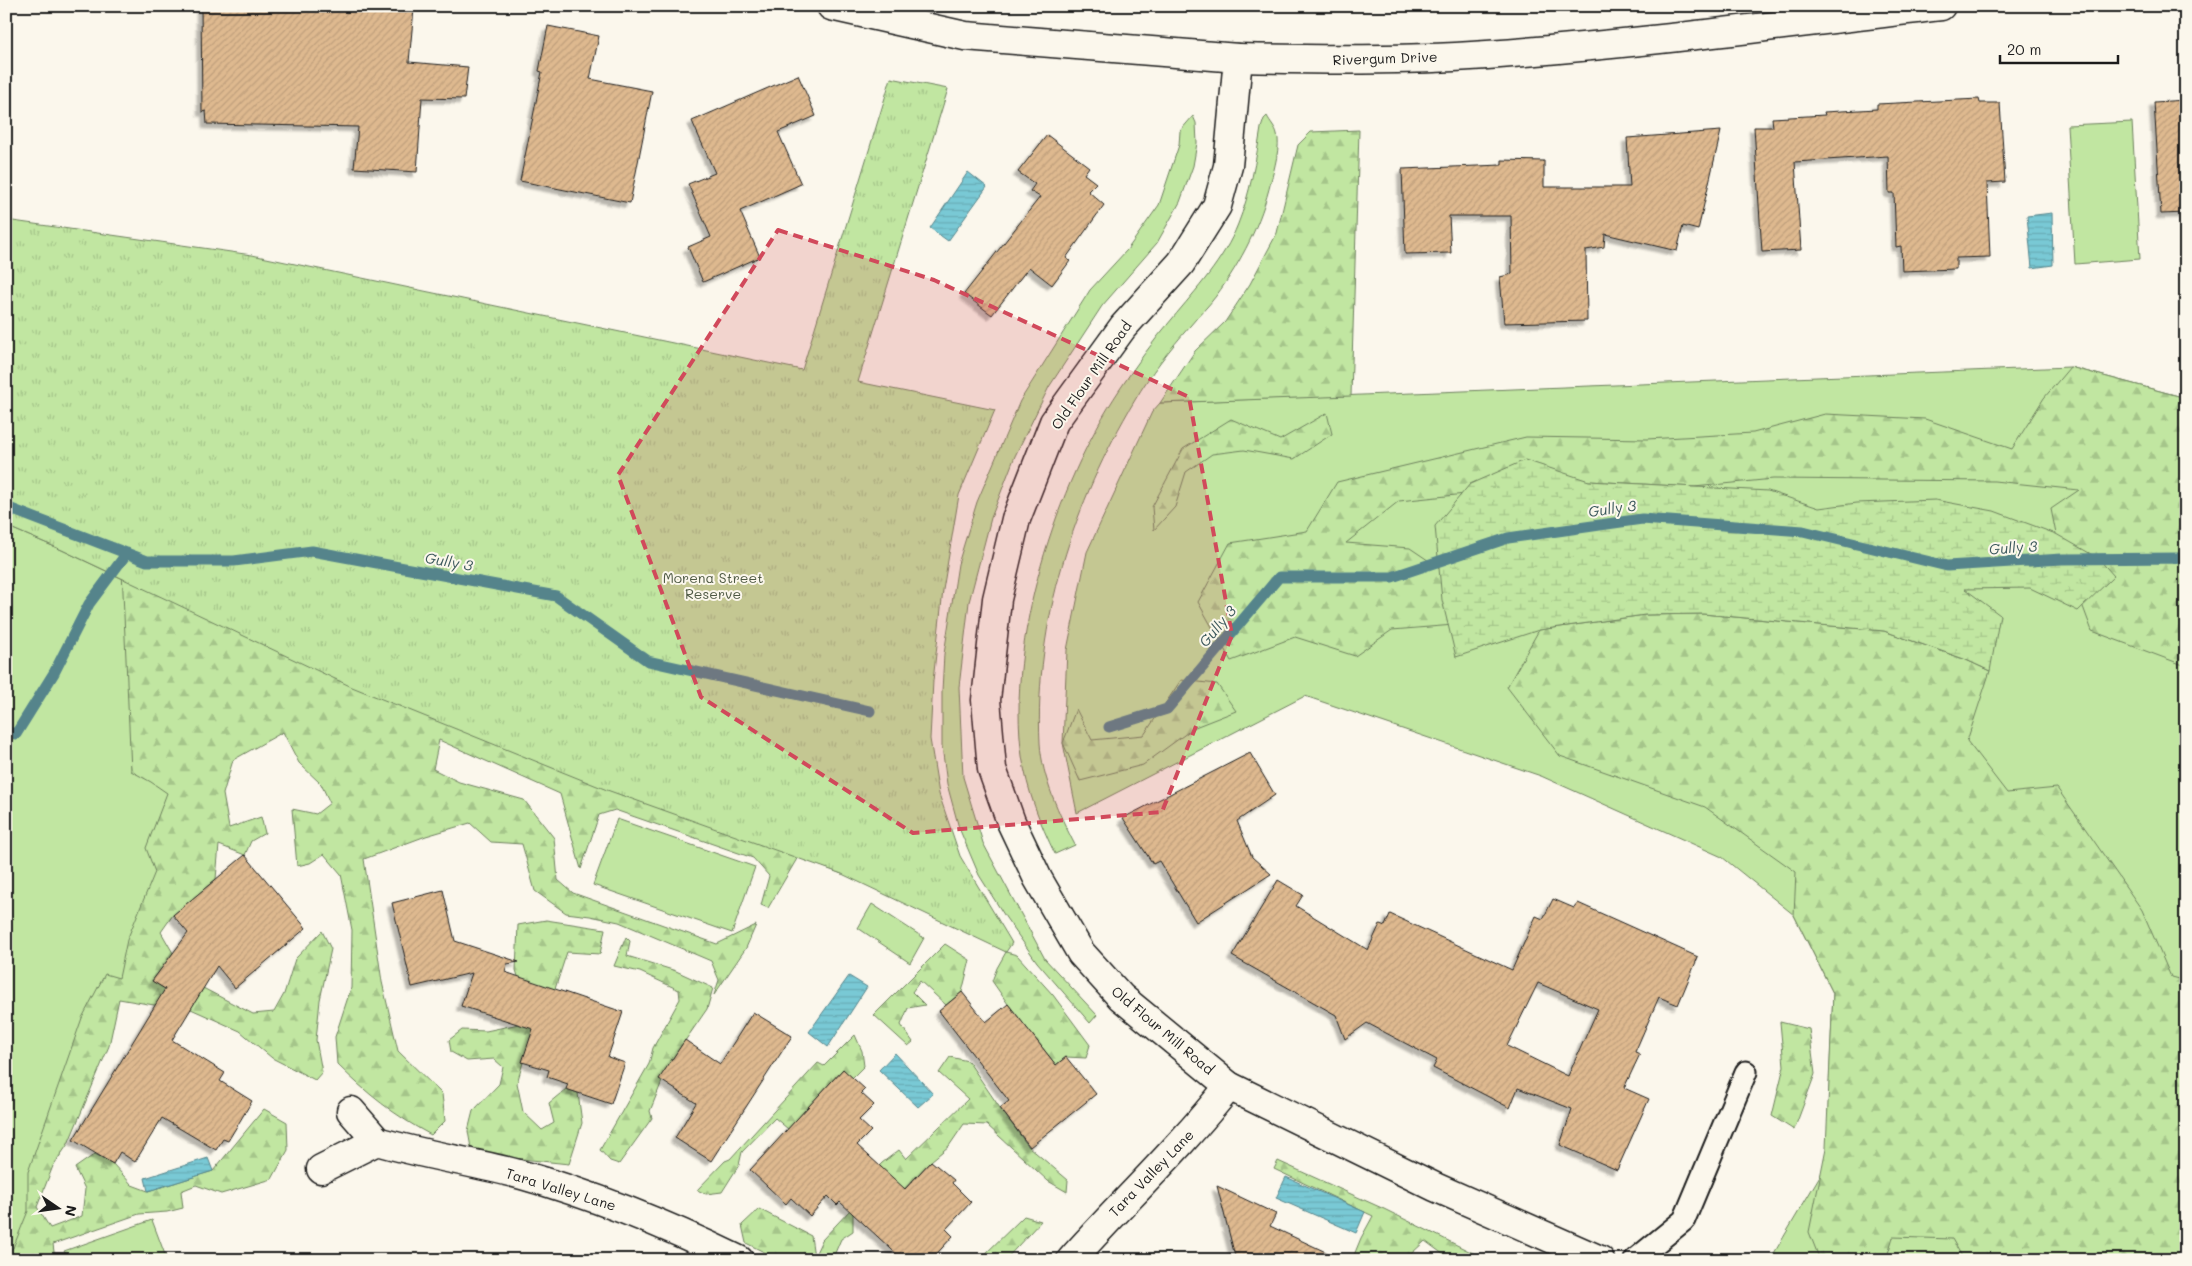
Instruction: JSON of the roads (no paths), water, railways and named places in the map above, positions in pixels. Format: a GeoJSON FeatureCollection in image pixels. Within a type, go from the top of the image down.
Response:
{"type":"FeatureCollection","features":[{"type":"Feature","properties":{"kind":"street","name":"Rivergum Drive"},"geometry":{"type":"LineString","coordinates":[[831,6],[965,36],[1238,58],[1323,60],[1486,55],[1673,38],[1941,6]]}},
{"type":"Feature","properties":{"kind":"street","name":"Old Flour Mill Road"},"geometry":{"type":"LineString","coordinates":[[1238,58],[1228,166],[1217,206],[1181,263],[1122,327],[1054,422],[1016,519],[997,599],[986,700],[992,769],[1011,822],[1038,879],[1081,953],[1121,997],[1230,1086],[1435,1187],[1600,1260]]}},
{"type":"Feature","properties":{"kind":"street","name":"Tara Valley Lane"},"geometry":{"type":"LineString","coordinates":[[1071,1260],[1118,1207],[1202,1120],[1230,1086]]}},
{"type":"Feature","properties":{"kind":"street"},"geometry":{"type":"LineString","coordinates":[[321,1169],[377,1141],[351,1111]]}},
{"type":"Feature","properties":{"kind":"street","name":"Tara Valley Lane"},"geometry":{"type":"LineString","coordinates":[[377,1141],[430,1155],[505,1171],[574,1192],[625,1209],[738,1260]]}},
{"type":"Feature","properties":{"kind":"lane"},"geometry":{"type":"LineString","coordinates":[[1635,1260],[1684,1220],[1746,1072]]}},
{"type":"Feature","properties":{"kind":"water"},"geometry":{"type":"Polygon","coordinates":[[[968,172],[987,187],[948,241],[930,228],[968,172]]]}},
{"type":"Feature","properties":{"kind":"water"},"geometry":{"type":"Polygon","coordinates":[[[2052,213],[2053,265],[2032,268],[2027,216],[2052,213]]]}},
{"type":"Feature","properties":{"kind":"water"},"geometry":{"type":"Polygon","coordinates":[[[849,976],[867,987],[828,1047],[809,1032],[849,976]]]}},
{"type":"Feature","properties":{"kind":"water"},"geometry":{"type":"Polygon","coordinates":[[[895,1053],[933,1094],[918,1107],[879,1070],[895,1053]]]}},
{"type":"Feature","properties":{"kind":"water"},"geometry":{"type":"Polygon","coordinates":[[[208,1158],[213,1171],[148,1191],[145,1178],[208,1158]]]}},
{"type":"Feature","properties":{"kind":"water"},"geometry":{"type":"Polygon","coordinates":[[[1286,1177],[1365,1212],[1356,1233],[1276,1198],[1286,1177]]]}},
{"type":"Feature","properties":{"kind":"waterway","name":"Gully 3"},"geometry":{"type":"LineString","coordinates":[[6,507],[147,561],[234,561],[312,551],[556,596],[648,661],[870,711]]}},
{"type":"Feature","properties":{"kind":"waterway","name":"Gully 3"},"geometry":{"type":"LineString","coordinates":[[1109,727],[1167,709],[1279,577],[1392,577],[1508,538],[1642,519],[1803,531],[1947,566],[2062,559],[2180,558],[2186,561]]}},
{"type":"Feature","properties":{"kind":"waterway"},"geometry":{"type":"LineString","coordinates":[[6,732],[16,734],[54,673],[89,604],[127,553]]}},
{"type":"Feature","properties":{"kind":"park label","name":"Morena Street Reserve"},"geometry":{"type":"Point","coordinates":[713,586]}}]}
